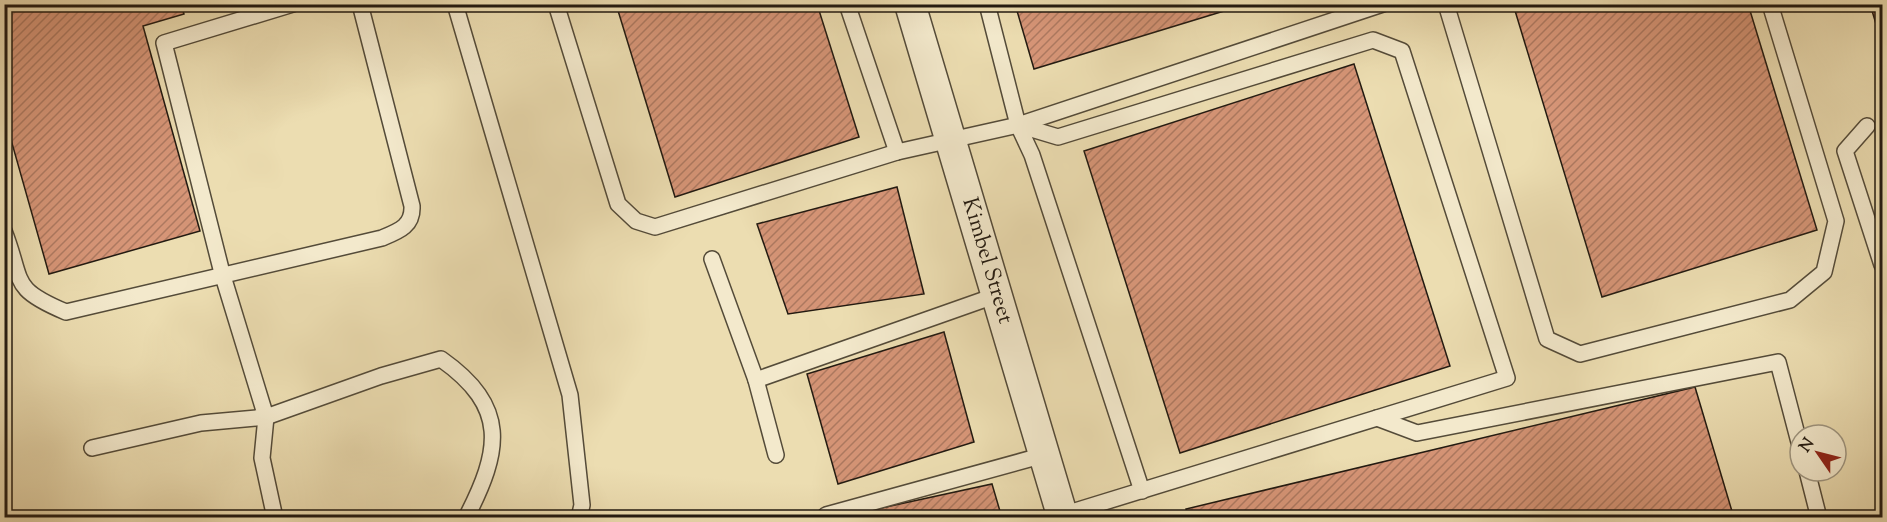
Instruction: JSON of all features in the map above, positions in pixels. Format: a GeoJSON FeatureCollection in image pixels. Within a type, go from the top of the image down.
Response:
{"type":"FeatureCollection","features":[{"type":"Feature","properties":{"kind":"street","name":"Kimbel Street"},"geometry":{"type":"LineString","coordinates":[[910,4],[1063,516]]}},
{"type":"Feature","properties":{"kind":"lane"},"geometry":{"type":"LineString","coordinates":[[275,518],[262,458],[266,417],[222,273],[164,43],[293,4]]}},
{"type":"Feature","properties":{"kind":"lane"},"geometry":{"type":"LineString","coordinates":[[4,231],[24,288],[32,297],[66,312],[222,273],[382,238],[408,224],[412,216],[412,206],[360,4]]}},
{"type":"Feature","properties":{"kind":"lane"},"geometry":{"type":"LineString","coordinates":[[455,4],[570,395],[582,505],[579,518]]}},
{"type":"Feature","properties":{"kind":"lane"},"geometry":{"type":"LineString","coordinates":[[556,4],[618,204],[636,221],[655,227],[897,152],[1018,125],[1383,4]]}},
{"type":"Feature","properties":{"kind":"lane"},"geometry":{"type":"LineString","coordinates":[[847,4],[897,152]]}},
{"type":"Feature","properties":{"kind":"lane"},"geometry":{"type":"LineString","coordinates":[[987,4],[1018,125],[1035,166],[1142,491]]}},
{"type":"Feature","properties":{"kind":"lane"},"geometry":{"type":"LineString","coordinates":[[1446,4],[1547,339],[1580,354],[1790,300],[1824,272],[1836,221],[1770,4]]}},
{"type":"Feature","properties":{"kind":"lane"},"geometry":{"type":"LineString","coordinates":[[1018,125],[1058,137],[1373,40],[1401,51],[1507,378],[1063,516]]}},
{"type":"Feature","properties":{"kind":"lane"},"geometry":{"type":"LineString","coordinates":[[1867,126],[1845,151],[1882,265]]}},
{"type":"Feature","properties":{"kind":"lane"},"geometry":{"type":"LineString","coordinates":[[712,260],[756,380],[776,455]]}},
{"type":"Feature","properties":{"kind":"lane"},"geometry":{"type":"LineString","coordinates":[[756,380],[997,295]]}},
{"type":"Feature","properties":{"kind":"lane"},"geometry":{"type":"LineString","coordinates":[[92,448],[201,423],[266,417],[381,376],[441,359],[465,376],[483,402],[494,439],[485,480],[466,518]]}},
{"type":"Feature","properties":{"kind":"lane"},"geometry":{"type":"LineString","coordinates":[[1377,418],[1417,433],[1778,362],[1794,423]]}},
{"type":"Feature","properties":{"kind":"lane"},"geometry":{"type":"LineString","coordinates":[[827,518],[826,515],[1044,455]]}},
{"type":"Feature","properties":{"kind":"lane"},"geometry":{"type":"LineString","coordinates":[[1810,483],[1819,518]]}},
{"type":"Feature","properties":{"kind":"building"},"geometry":{"type":"Polygon","coordinates":[[[4,4],[181,4],[184,14],[143,26],[200,231],[49,274],[4,115],[4,4]]]}},
{"type":"Feature","properties":{"kind":"building"},"geometry":{"type":"Polygon","coordinates":[[[616,4],[817,4],[859,137],[675,197],[616,4]]]}},
{"type":"Feature","properties":{"kind":"building"},"geometry":{"type":"Polygon","coordinates":[[[1015,4],[1247,4],[1034,69],[1015,4]]]}},
{"type":"Feature","properties":{"kind":"building"},"geometry":{"type":"Polygon","coordinates":[[[1513,4],[1748,4],[1817,230],[1602,297],[1513,4]]]}},
{"type":"Feature","properties":{"kind":"building"},"geometry":{"type":"Polygon","coordinates":[[[1870,4],[1882,4],[1882,44],[1870,4]]]}},
{"type":"Feature","properties":{"kind":"building"},"geometry":{"type":"Polygon","coordinates":[[[1354,64],[1450,366],[1180,453],[1084,151],[1354,64]]]}},
{"type":"Feature","properties":{"kind":"building"},"geometry":{"type":"Polygon","coordinates":[[[897,187],[924,294],[788,314],[757,224],[897,187]]]}},
{"type":"Feature","properties":{"kind":"building"},"geometry":{"type":"Polygon","coordinates":[[[944,332],[974,442],[838,484],[807,374],[944,332]]]}},
{"type":"Feature","properties":{"kind":"building"},"geometry":{"type":"Polygon","coordinates":[[[1695,387],[1734,518],[1189,518],[1186,509],[1695,387]]]}},
{"type":"Feature","properties":{"kind":"building"},"geometry":{"type":"Polygon","coordinates":[[[992,484],[1002,518],[850,518],[849,515],[992,484]]]}}]}
